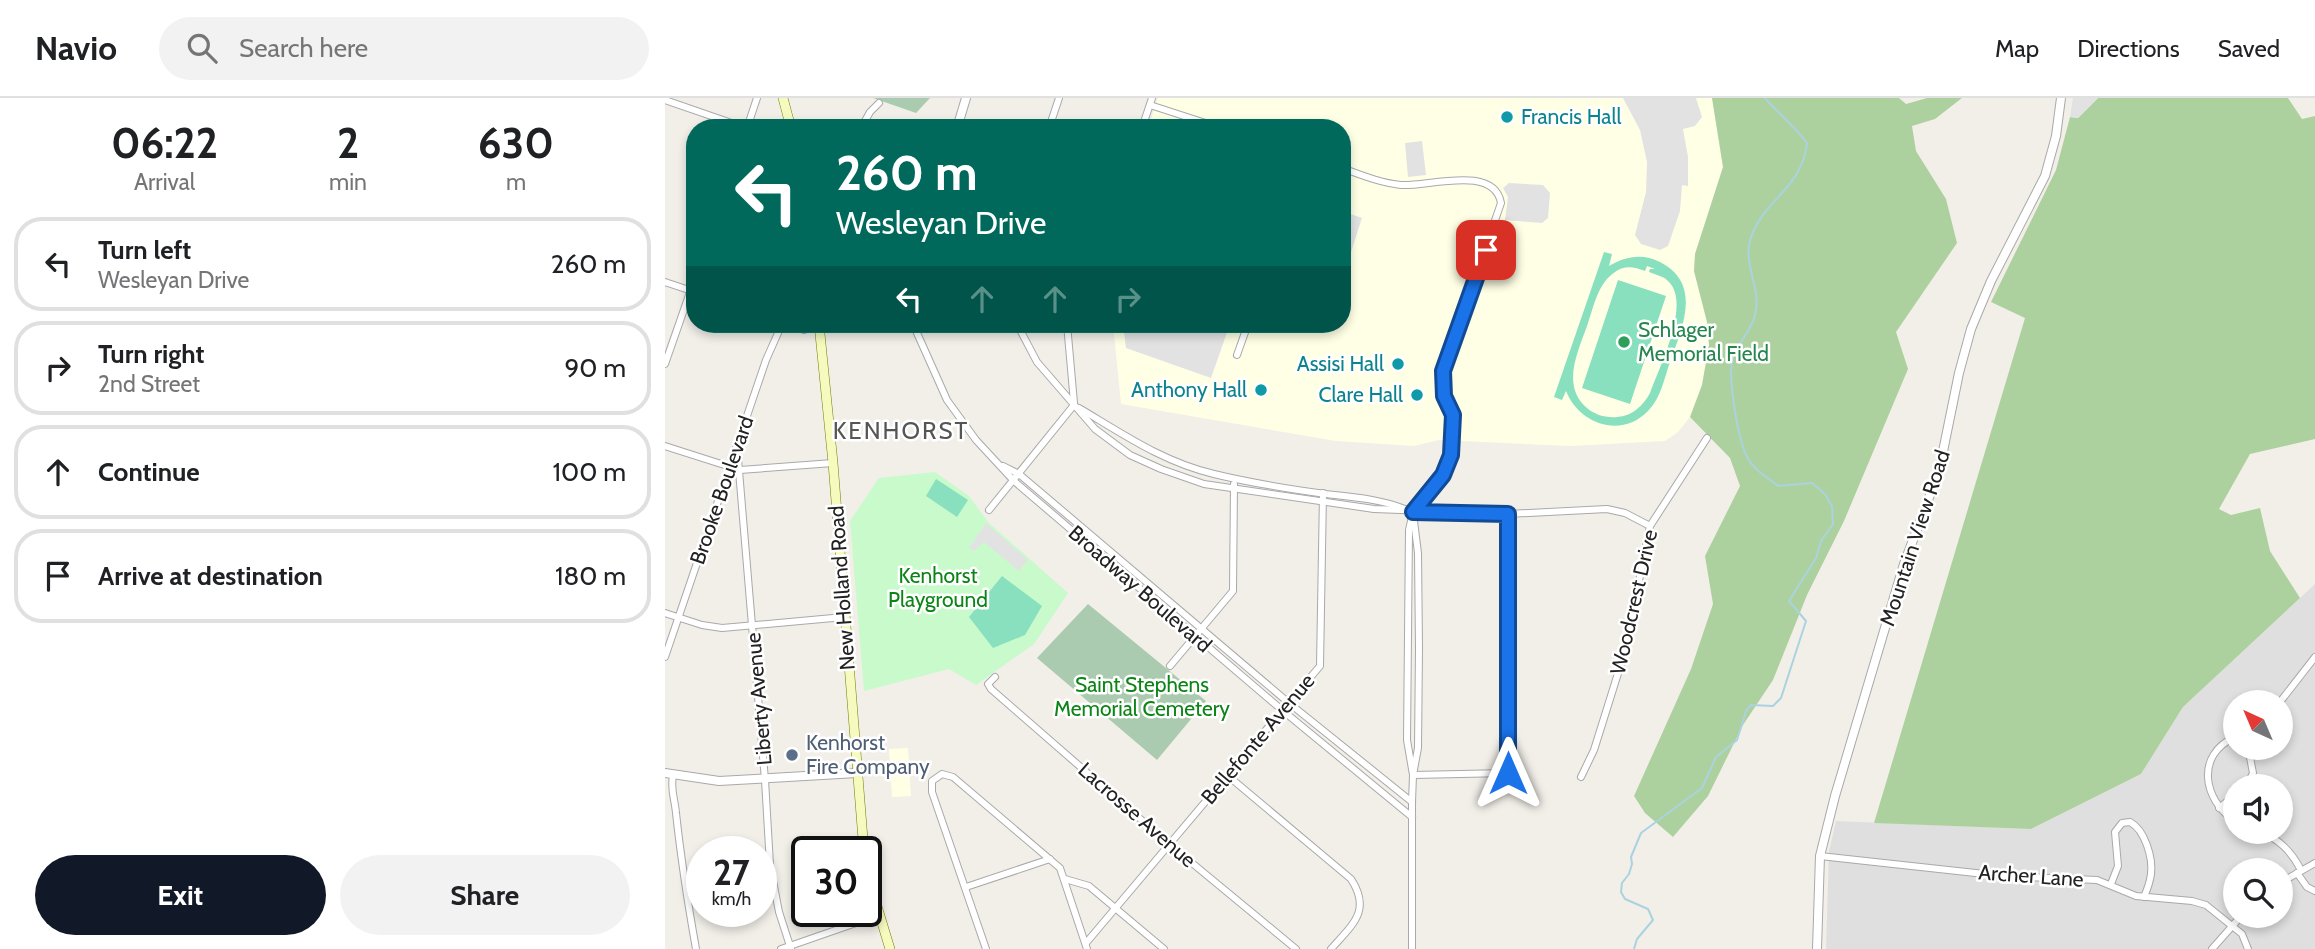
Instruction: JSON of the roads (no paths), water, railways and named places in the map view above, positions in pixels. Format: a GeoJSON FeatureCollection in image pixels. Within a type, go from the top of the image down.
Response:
{"type":"FeatureCollection","features":[{"type":"Feature","properties":{"kind":"main road"},"geometry":{"type":"LineString","coordinates":[[783,98],[789,119]]}},
{"type":"Feature","properties":{"kind":"main road","name":"New Holland Road"},"geometry":{"type":"LineString","coordinates":[[821,333],[863,836]]}},
{"type":"Feature","properties":{"kind":"main road"},"geometry":{"type":"LineString","coordinates":[[882,924],[890,949]]}},
{"type":"Feature","properties":{"kind":"street"},"geometry":{"type":"LineString","coordinates":[[749,119],[757,98]]}},
{"type":"Feature","properties":{"kind":"street"},"geometry":{"type":"LineString","coordinates":[[960,119],[966,98]]}},
{"type":"Feature","properties":{"kind":"street"},"geometry":{"type":"LineString","coordinates":[[1052,119],[1059,98]]}},
{"type":"Feature","properties":{"kind":"street","name":"Mountain View Road"},"geometry":{"type":"LineString","coordinates":[[1817,949],[1820,856],[1835,796],[1904,564],[1939,471],[1964,351],[1991,281],[2045,176],[2056,136],[2061,98]]}},
{"type":"Feature","properties":{"kind":"street"},"geometry":{"type":"LineString","coordinates":[[665,100],[720,119]]}},
{"type":"Feature","properties":{"kind":"street"},"geometry":{"type":"LineString","coordinates":[[1145,119],[1151,101],[1198,119]]}},
{"type":"Feature","properties":{"kind":"street"},"geometry":{"type":"LineString","coordinates":[[866,119],[879,103]]}},
{"type":"Feature","properties":{"kind":"street"},"geometry":{"type":"LineString","coordinates":[[1351,171],[1403,185],[1442,181],[1479,182],[1493,187],[1500,196],[1500,209],[1443,371],[1444,396],[1453,415],[1451,455],[1443,475],[1413,512],[1418,553],[1419,660],[1418,748],[1412,802],[1412,949]]}},
{"type":"Feature","properties":{"kind":"street"},"geometry":{"type":"LineString","coordinates":[[665,282],[686,289]]}},
{"type":"Feature","properties":{"kind":"street"},"geometry":{"type":"LineString","coordinates":[[665,364],[686,309]]}},
{"type":"Feature","properties":{"kind":"street","name":"Brooke Boulevard"},"geometry":{"type":"LineString","coordinates":[[665,657],[767,360],[780,333]]}},
{"type":"Feature","properties":{"kind":"street","name":"Broadway Boulevard"},"geometry":{"type":"LineString","coordinates":[[917,333],[947,400],[977,440],[1014,481],[1282,710],[1412,817]]}},
{"type":"Feature","properties":{"kind":"street"},"geometry":{"type":"LineString","coordinates":[[1022,333],[1037,362],[1095,429],[1130,455],[1203,484],[1374,509],[1413,512],[1508,514],[1607,509],[1625,513],[1650,526]]}},
{"type":"Feature","properties":{"kind":"street"},"geometry":{"type":"LineString","coordinates":[[989,510],[1074,405],[1068,333]]}},
{"type":"Feature","properties":{"kind":"street"},"geometry":{"type":"LineString","coordinates":[[1237,355],[1245,333]]}},
{"type":"Feature","properties":{"kind":"street"},"geometry":{"type":"LineString","coordinates":[[1074,405],[1155,454],[1200,471],[1393,503],[1413,512]]}},
{"type":"Feature","properties":{"kind":"street","name":"Woodcrest Drive"},"geometry":{"type":"LineString","coordinates":[[1581,777],[1594,750],[1625,651],[1650,526],[1707,438]]}},
{"type":"Feature","properties":{"kind":"street"},"geometry":{"type":"LineString","coordinates":[[665,446],[740,470],[833,463]]}},
{"type":"Feature","properties":{"kind":"street","name":"Liberty Avenue"},"geometry":{"type":"LineString","coordinates":[[737,447],[772,878],[791,947]]}},
{"type":"Feature","properties":{"kind":"street","name":"Broadway Boulevard"},"geometry":{"type":"LineString","coordinates":[[1001,466],[1019,474],[1289,703],[1412,802]]}},
{"type":"Feature","properties":{"kind":"street"},"geometry":{"type":"LineString","coordinates":[[1170,666],[1233,591],[1234,478]]}},
{"type":"Feature","properties":{"kind":"street","name":"Bellefonte Avenue"},"geometry":{"type":"LineString","coordinates":[[1086,946],[1115,908],[1320,666],[1323,493]]}},
{"type":"Feature","properties":{"kind":"street"},"geometry":{"type":"LineString","coordinates":[[1413,775],[1508,773],[1508,514]]}},
{"type":"Feature","properties":{"kind":"street"},"geometry":{"type":"LineString","coordinates":[[665,613],[722,628],[844,617]]}},
{"type":"Feature","properties":{"kind":"street"},"geometry":{"type":"LineString","coordinates":[[2289,690],[2315,657]]}},
{"type":"Feature","properties":{"kind":"street","name":"Lacrosse Avenue"},"geometry":{"type":"LineString","coordinates":[[995,677],[988,684],[991,689],[1296,949]]}},
{"type":"Feature","properties":{"kind":"street"},"geometry":{"type":"LineString","coordinates":[[2223,745],[2217,750],[2208,769],[2209,789],[2223,810]]}},
{"type":"Feature","properties":{"kind":"street"},"geometry":{"type":"LineString","coordinates":[[696,949],[682,875],[675,802],[669,774],[719,781],[857,773]]}},
{"type":"Feature","properties":{"kind":"street"},"geometry":{"type":"LineString","coordinates":[[986,949],[932,792],[932,781],[945,774],[953,777],[1061,868],[1086,946]]}},
{"type":"Feature","properties":{"kind":"street"},"geometry":{"type":"LineString","coordinates":[[1227,775],[1351,879],[1360,895],[1361,904],[1354,923],[1331,949]]}},
{"type":"Feature","properties":{"kind":"street"},"geometry":{"type":"LineString","coordinates":[[2219,807],[2223,804]]}},
{"type":"Feature","properties":{"kind":"street"},"geometry":{"type":"LineString","coordinates":[[2111,884],[2119,866],[2115,832],[2122,823],[2130,822],[2141,831],[2150,864],[2150,876],[2144,897]]}},
{"type":"Feature","properties":{"kind":"street"},"geometry":{"type":"LineString","coordinates":[[2282,844],[2307,887],[2315,891]]}},
{"type":"Feature","properties":{"kind":"street","name":"Archer Lane"},"geometry":{"type":"LineString","coordinates":[[1820,856],[2003,876],[2088,879],[2111,884],[2127,893],[2144,897],[2192,901],[2206,905],[2223,917]]}},
{"type":"Feature","properties":{"kind":"street"},"geometry":{"type":"LineString","coordinates":[[966,887],[1050,859]]}},
{"type":"Feature","properties":{"kind":"street"},"geometry":{"type":"LineString","coordinates":[[2293,875],[2315,863]]}},
{"type":"Feature","properties":{"kind":"street"},"geometry":{"type":"LineString","coordinates":[[1065,879],[1089,886],[1164,949]]}},
{"type":"Feature","properties":{"kind":"street"},"geometry":{"type":"LineString","coordinates":[[781,949],[846,927]]}},
{"type":"Feature","properties":{"kind":"street"},"geometry":{"type":"LineString","coordinates":[[2212,949],[2230,928]]}},
{"type":"Feature","properties":{"kind":"street"},"geometry":{"type":"LineString","coordinates":[[2237,928],[2245,937],[2248,949]]}},
{"type":"Feature","properties":{"kind":"waterway"},"geometry":{"type":"LineString","coordinates":[[1634,949],[1637,939],[1653,920],[1648,909],[1625,899],[1621,892],[1641,833],[1702,788],[1716,757],[1737,740],[1746,711],[1751,705],[1773,706],[1781,698],[1806,621],[1789,601],[1816,558],[1821,541],[1833,524],[1832,506],[1825,494],[1812,483],[1778,486],[1753,465],[1747,457],[1740,436],[1734,407],[1731,378],[1733,357],[1752,323],[1756,310],[1749,262],[1753,232],[1767,209],[1799,170],[1807,143],[1765,98]]}},
{"type":"Feature","properties":{"kind":"place","name":"Francis Hall"},"geometry":{"type":"Point","coordinates":[1507,117]}},
{"type":"Feature","properties":{"kind":"place","name":"Schlager Memorial Field"},"geometry":{"type":"Point","coordinates":[1624,342]}},
{"type":"Feature","properties":{"kind":"place","name":"Assisi Hall"},"geometry":{"type":"Point","coordinates":[1398,364]}},
{"type":"Feature","properties":{"kind":"place","name":"Anthony Hall"},"geometry":{"type":"Point","coordinates":[1261,390]}},
{"type":"Feature","properties":{"kind":"place","name":"Clare Hall"},"geometry":{"type":"Point","coordinates":[1417,395]}},
{"type":"Feature","properties":{"kind":"place","name":"Kenhorst Fire Company"},"geometry":{"type":"Point","coordinates":[792,755]}},
{"type":"Feature","properties":{"kind":"district","name":"KENHORST"},"geometry":{"type":"Point","coordinates":[901,431]}},
{"type":"Feature","properties":{"kind":"park label","name":"Kenhorst Playground"},"geometry":{"type":"Point","coordinates":[938,588]}},
{"type":"Feature","properties":{"kind":"park label","name":"Saint Stephens Memorial Cemetery"},"geometry":{"type":"Point","coordinates":[1142,697]}}]}
